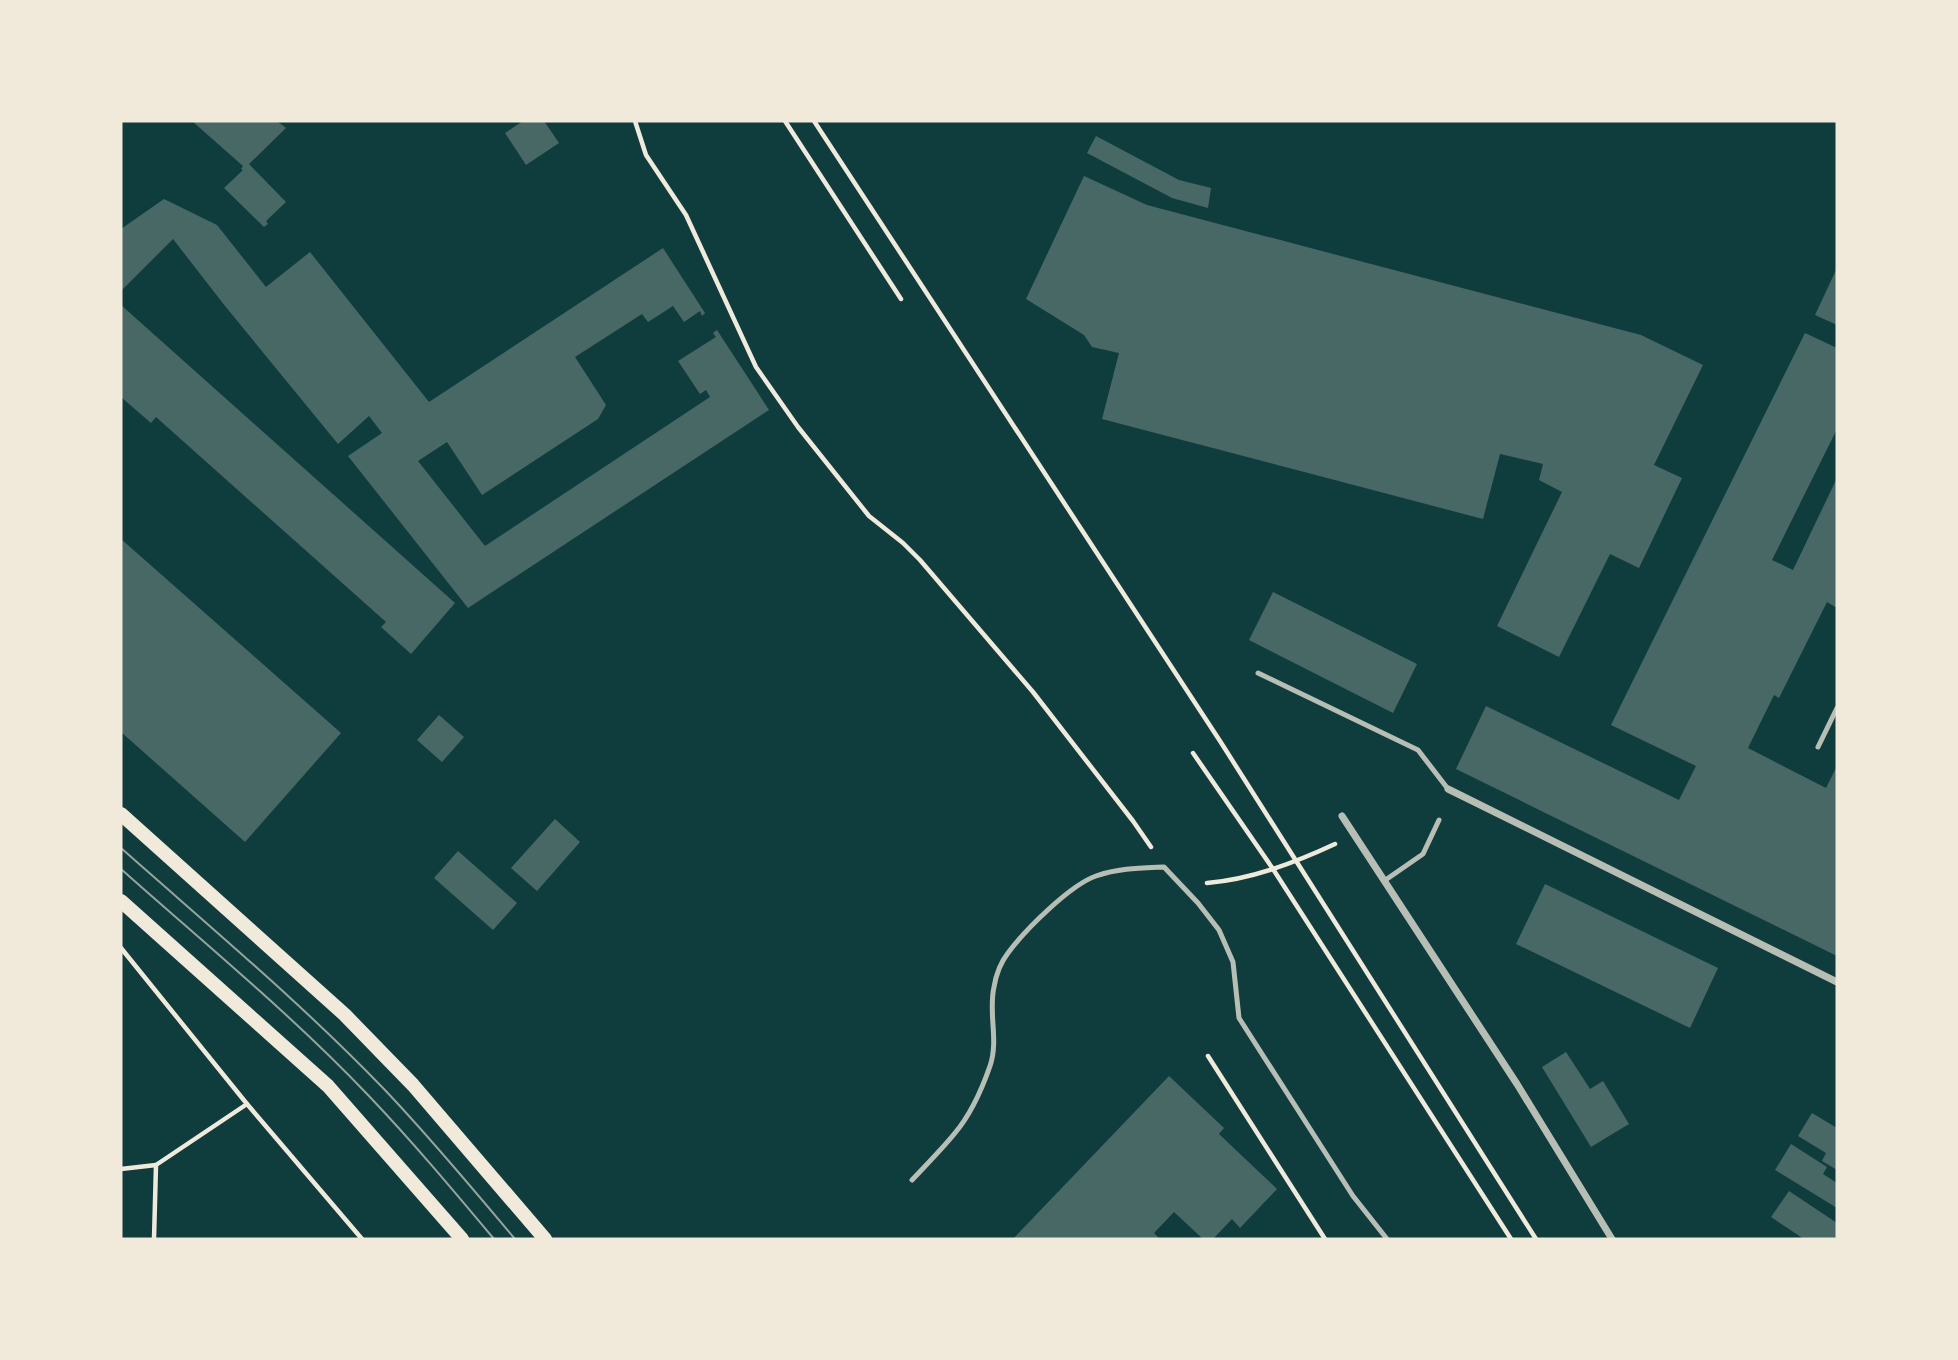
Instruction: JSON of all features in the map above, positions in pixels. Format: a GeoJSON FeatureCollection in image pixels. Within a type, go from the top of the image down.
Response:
{"type":"FeatureCollection","features":[{"type":"Feature","properties":{"kind":"main road"},"geometry":{"type":"LineString","coordinates":[[121,814],[345,1015],[413,1085],[545,1239]]}},
{"type":"Feature","properties":{"kind":"main road"},"geometry":{"type":"LineString","coordinates":[[121,901],[328,1086],[462,1239]]}},
{"type":"Feature","properties":{"kind":"street"},"geometry":{"type":"LineString","coordinates":[[1448,789],[1837,982]]}},
{"type":"Feature","properties":{"kind":"street"},"geometry":{"type":"LineString","coordinates":[[1342,816],[1517,1084],[1612,1239]]}},
{"type":"Feature","properties":{"kind":"lane"},"geometry":{"type":"LineString","coordinates":[[1258,673],[1418,750],[1448,789]]}},
{"type":"Feature","properties":{"kind":"lane"},"geometry":{"type":"LineString","coordinates":[[1818,747],[1837,708]]}},
{"type":"Feature","properties":{"kind":"lane"},"geometry":{"type":"LineString","coordinates":[[1384,881],[1423,854],[1439,820]]}},
{"type":"Feature","properties":{"kind":"lane"},"geometry":{"type":"LineString","coordinates":[[912,1180],[957,1131],[972,1108],[990,1065],[995,1044],[993,988],[999,968],[1008,953],[1063,896],[1093,877],[1123,868],[1164,867],[1219,930],[1233,962],[1239,1018],[1353,1196],[1387,1239]]}},
{"type":"Feature","properties":{"kind":"path"},"geometry":{"type":"LineString","coordinates":[[635,121],[646,155],[686,215],[756,367],[797,427],[869,516],[920,560],[1033,692],[1133,821],[1164,867]]}},
{"type":"Feature","properties":{"kind":"path"},"geometry":{"type":"LineString","coordinates":[[785,121],[901,299]]}},
{"type":"Feature","properties":{"kind":"path"},"geometry":{"type":"LineString","coordinates":[[814,121],[1213,729],[1536,1239]]}},
{"type":"Feature","properties":{"kind":"path"},"geometry":{"type":"LineString","coordinates":[[1193,753],[1273,869],[1511,1239]]}},
{"type":"Feature","properties":{"kind":"path"},"geometry":{"type":"LineString","coordinates":[[1181,885],[1225,881],[1273,869],[1296,862],[1354,834]]}},
{"type":"Feature","properties":{"kind":"path"},"geometry":{"type":"LineString","coordinates":[[121,948],[247,1104],[362,1239]]}},
{"type":"Feature","properties":{"kind":"path"},"geometry":{"type":"LineString","coordinates":[[1208,1056],[1325,1239]]}},
{"type":"Feature","properties":{"kind":"path"},"geometry":{"type":"LineString","coordinates":[[121,1169],[156,1165],[247,1104]]}},
{"type":"Feature","properties":{"kind":"path"},"geometry":{"type":"LineString","coordinates":[[154,1239],[156,1165]]}},
{"type":"Feature","properties":{"kind":"building"},"geometry":{"type":"Polygon","coordinates":[[[192,121],[277,121],[286,128],[249,164],[286,202],[266,221],[268,224],[264,227],[224,188],[243,170],[243,166],[192,121]]]}},
{"type":"Feature","properties":{"kind":"building"},"geometry":{"type":"Polygon","coordinates":[[[523,121],[544,121],[559,143],[526,165],[505,133],[523,121]]]}},
{"type":"Feature","properties":{"kind":"building"},"geometry":{"type":"Polygon","coordinates":[[[1096,136],[1179,180],[1211,188],[1208,208],[1172,198],[1087,153],[1096,136]]]}},
{"type":"Feature","properties":{"kind":"building"},"geometry":{"type":"Polygon","coordinates":[[[1084,176],[1147,205],[1641,335],[1703,365],[1654,465],[1682,478],[1639,568],[1610,554],[1559,657],[1497,626],[1562,492],[1539,480],[1543,464],[1500,454],[1483,519],[1102,419],[1119,353],[1092,347],[1084,335],[1026,299],[1084,176]]]}},
{"type":"Feature","properties":{"kind":"building"},"geometry":{"type":"Polygon","coordinates":[[[164,199],[217,225],[266,287],[310,252],[429,402],[663,248],[705,313],[702,316],[700,311],[684,322],[673,306],[648,322],[642,314],[575,357],[606,405],[598,419],[482,495],[447,442],[418,461],[485,546],[710,397],[706,390],[700,394],[678,361],[716,337],[713,333],[717,330],[769,410],[468,608],[348,456],[382,433],[369,416],[338,444],[173,239],[121,291],[121,229],[164,199]]]}},
{"type":"Feature","properties":{"kind":"building"},"geometry":{"type":"Polygon","coordinates":[[[1837,268],[1837,325],[1815,315],[1837,268]]]}},
{"type":"Feature","properties":{"kind":"building"},"geometry":{"type":"Polygon","coordinates":[[[121,305],[455,603],[411,654],[381,627],[386,622],[156,417],[151,423],[121,397],[121,305]]]}},
{"type":"Feature","properties":{"kind":"building"},"geometry":{"type":"Polygon","coordinates":[[[1805,333],[1837,348],[1837,429],[1772,560],[1793,570],[1837,478],[1837,608],[1827,602],[1779,698],[1774,695],[1748,748],[1826,788],[1837,766],[1837,956],[1456,769],[1486,706],[1679,800],[1696,766],[1611,725],[1805,333]]]}},
{"type":"Feature","properties":{"kind":"building"},"geometry":{"type":"Polygon","coordinates":[[[121,539],[341,733],[245,842],[121,732],[121,539]]]}},
{"type":"Feature","properties":{"kind":"building"},"geometry":{"type":"Polygon","coordinates":[[[1273,592],[1417,664],[1393,713],[1249,640],[1273,592]]]}},
{"type":"Feature","properties":{"kind":"building"},"geometry":{"type":"Polygon","coordinates":[[[439,715],[464,737],[442,762],[417,740],[439,715]]]}},
{"type":"Feature","properties":{"kind":"building"},"geometry":{"type":"Polygon","coordinates":[[[555,819],[580,842],[537,891],[511,868],[555,819]]]}},
{"type":"Feature","properties":{"kind":"building"},"geometry":{"type":"Polygon","coordinates":[[[458,851],[517,903],[493,930],[434,878],[458,851]]]}},
{"type":"Feature","properties":{"kind":"building"},"geometry":{"type":"Polygon","coordinates":[[[1545,884],[1718,968],[1690,1028],[1516,944],[1545,884]]]}},
{"type":"Feature","properties":{"kind":"building"},"geometry":{"type":"Polygon","coordinates":[[[1566,1052],[1590,1089],[1603,1081],[1629,1124],[1591,1147],[1542,1067],[1566,1052]]]}},
{"type":"Feature","properties":{"kind":"building"},"geometry":{"type":"Polygon","coordinates":[[[1169,1076],[1224,1128],[1219,1134],[1277,1189],[1240,1228],[1232,1219],[1213,1239],[1203,1239],[1174,1212],[1154,1233],[1160,1239],[1013,1239],[1169,1076]]]}},
{"type":"Feature","properties":{"kind":"building"},"geometry":{"type":"Polygon","coordinates":[[[1812,1113],[1837,1128],[1837,1170],[1822,1161],[1826,1153],[1798,1136],[1812,1113]]]}},
{"type":"Feature","properties":{"kind":"building"},"geometry":{"type":"Polygon","coordinates":[[[1791,1144],[1827,1167],[1823,1174],[1837,1183],[1837,1208],[1775,1170],[1791,1144]]]}},
{"type":"Feature","properties":{"kind":"building"},"geometry":{"type":"Polygon","coordinates":[[[1789,1191],[1837,1223],[1837,1239],[1804,1239],[1771,1217],[1789,1191]]]}},
{"type":"Feature","properties":{"kind":"tram line"},"geometry":{"type":"LineString","coordinates":[[121,848],[352,1056],[450,1162],[515,1239]]}},
{"type":"Feature","properties":{"kind":"tram line"},"geometry":{"type":"LineString","coordinates":[[121,869],[278,1007],[339,1065],[400,1130],[494,1239]]}}]}
